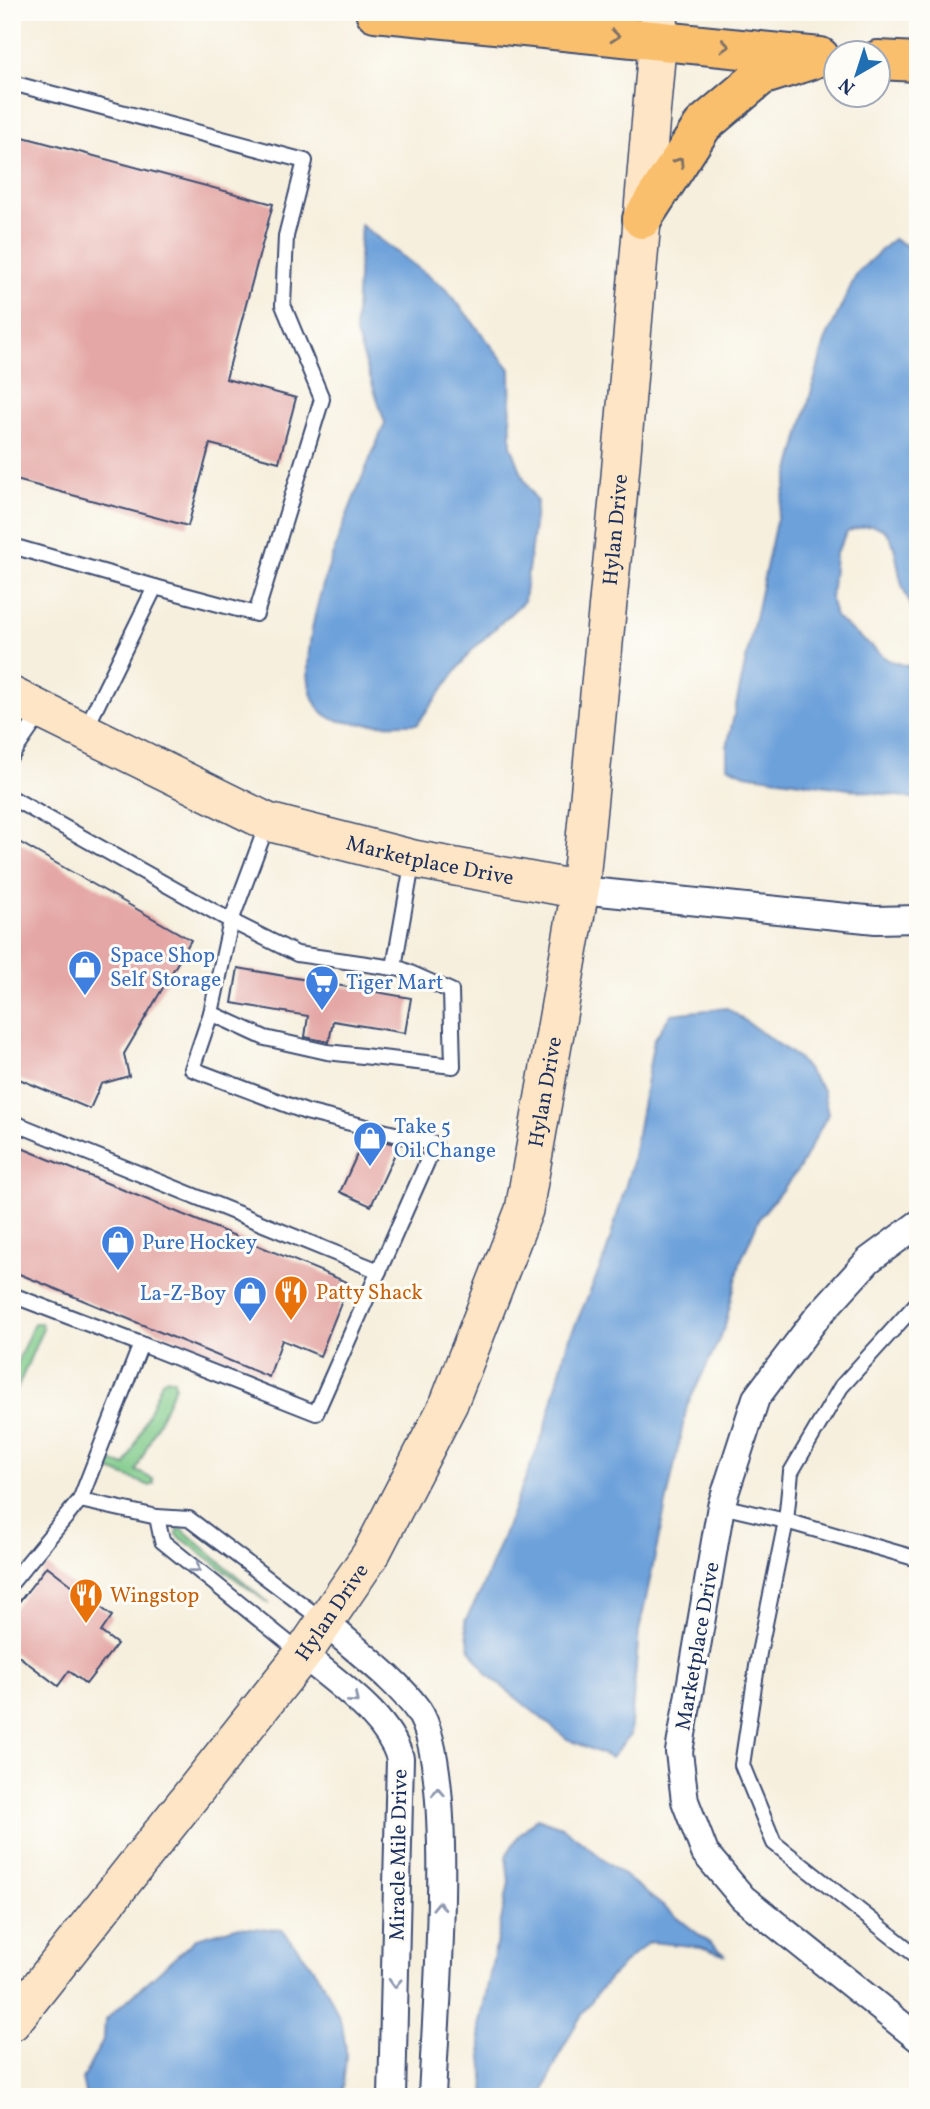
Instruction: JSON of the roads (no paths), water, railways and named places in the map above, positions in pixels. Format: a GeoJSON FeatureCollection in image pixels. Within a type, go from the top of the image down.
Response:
{"type":"FeatureCollection","features":[{"type":"Feature","properties":{"kind":"highway"},"geometry":{"type":"LineString","coordinates":[[375,12],[659,25],[822,57]]}},
{"type":"Feature","properties":{"kind":"highway"},"geometry":{"type":"LineString","coordinates":[[642,219],[703,125],[761,76],[822,60]]}},
{"type":"Feature","properties":{"kind":"highway"},"geometry":{"type":"LineString","coordinates":[[892,61],[918,62]]}},
{"type":"Feature","properties":{"kind":"main road","name":"Hylan Drive"},"geometry":{"type":"LineString","coordinates":[[12,2022],[303,1654],[370,1554],[449,1403],[524,1210],[580,890],[659,25]]}},
{"type":"Feature","properties":{"kind":"main road","name":"Marketplace Drive"},"geometry":{"type":"LineString","coordinates":[[27,704],[83,734],[268,822],[413,859],[580,890]]}},
{"type":"Feature","properties":{"kind":"street","name":"Marketplace Drive"},"geometry":{"type":"LineString","coordinates":[[580,890],[876,920],[918,919]]}},
{"type":"Feature","properties":{"kind":"street","name":"Marketplace Drive"},"geometry":{"type":"LineString","coordinates":[[876,920],[918,934]]}},
{"type":"Feature","properties":{"kind":"street","name":"Marketplace Drive"},"geometry":{"type":"LineString","coordinates":[[918,1224],[869,1260],[818,1316],[756,1398],[721,1506],[679,1752],[685,1801],[705,1853],[743,1898],[918,2038]]}},
{"type":"Feature","properties":{"kind":"street"},"geometry":{"type":"LineString","coordinates":[[325,1622],[418,1711],[430,1737],[436,1763],[440,1861],[432,2097]]}},
{"type":"Feature","properties":{"kind":"street","name":"Miracle Mile Drive"},"geometry":{"type":"LineString","coordinates":[[303,1654],[374,1717],[393,1738],[400,1758],[392,2097]]}},
{"type":"Feature","properties":{"kind":"lane"},"geometry":{"type":"LineString","coordinates":[[12,83],[305,161],[286,236],[283,305],[322,399],[256,614],[12,546]]}},
{"type":"Feature","properties":{"kind":"lane"},"geometry":{"type":"LineString","coordinates":[[83,734],[155,587]]}},
{"type":"Feature","properties":{"kind":"lane"},"geometry":{"type":"LineString","coordinates":[[12,755],[27,704]]}},
{"type":"Feature","properties":{"kind":"lane"},"geometry":{"type":"LineString","coordinates":[[12,798],[231,921],[297,954],[394,967],[451,991],[453,1066],[327,1052],[265,1038],[211,1013]]}},
{"type":"Feature","properties":{"kind":"lane"},"geometry":{"type":"LineString","coordinates":[[12,1294],[316,1413],[435,1144],[306,1112],[192,1069],[211,1013],[231,921],[268,822]]}},
{"type":"Feature","properties":{"kind":"lane"},"geometry":{"type":"LineString","coordinates":[[394,967],[413,859]]}},
{"type":"Feature","properties":{"kind":"lane"},"geometry":{"type":"LineString","coordinates":[[12,1122],[379,1271]]}},
{"type":"Feature","properties":{"kind":"lane"},"geometry":{"type":"LineString","coordinates":[[918,1302],[841,1387],[791,1472],[786,1521],[759,1653],[742,1765],[774,1843],[918,1957]]}},
{"type":"Feature","properties":{"kind":"lane"},"geometry":{"type":"LineString","coordinates":[[12,1581],[80,1500],[141,1344]]}},
{"type":"Feature","properties":{"kind":"lane"},"geometry":{"type":"LineString","coordinates":[[80,1500],[157,1517],[189,1519],[325,1622]]}},
{"type":"Feature","properties":{"kind":"lane"},"geometry":{"type":"LineString","coordinates":[[721,1506],[786,1521],[918,1559]]}},
{"type":"Feature","properties":{"kind":"lane"},"geometry":{"type":"LineString","coordinates":[[157,1517],[162,1541],[303,1654]]}},
{"type":"Feature","properties":{"kind":"water"},"geometry":{"type":"Polygon","coordinates":[[[361,225],[447,290],[510,369],[511,445],[524,479],[537,502],[524,601],[472,650],[417,724],[361,723],[331,718],[313,698],[308,665],[313,624],[325,577],[385,423],[355,331],[361,225]]]}},
{"type":"Feature","properties":{"kind":"water"},"geometry":{"type":"Polygon","coordinates":[[[893,239],[918,251],[918,620],[902,585],[891,538],[876,526],[847,532],[835,555],[831,600],[835,617],[888,660],[911,667],[918,660],[918,799],[745,774],[727,766],[727,747],[775,526],[825,341],[857,273],[893,239]]]}},
{"type":"Feature","properties":{"kind":"water"},"geometry":{"type":"Polygon","coordinates":[[[727,1008],[798,1058],[823,1090],[828,1114],[799,1169],[760,1217],[741,1260],[724,1330],[687,1406],[639,1631],[630,1735],[611,1758],[567,1739],[488,1675],[470,1649],[465,1621],[480,1593],[545,1429],[567,1344],[605,1257],[631,1167],[654,1040],[671,1014],[727,1008]]]}},
{"type":"Feature","properties":{"kind":"water"},"geometry":{"type":"Polygon","coordinates":[[[537,1818],[564,1828],[726,1956],[701,1947],[650,1942],[614,1974],[584,2011],[561,2052],[542,2097],[486,2097],[479,2027],[509,1882],[506,1856],[519,1835],[537,1818]]]}},
{"type":"Feature","properties":{"kind":"water"},"geometry":{"type":"Polygon","coordinates":[[[236,1927],[282,1930],[305,1957],[325,1987],[340,2019],[344,2036],[346,2058],[341,2097],[86,2097],[82,2080],[104,2038],[105,2020],[197,1938],[236,1927]]]}},
{"type":"Feature","properties":{"kind":"place","name":"Space Shop Self Storage"},"geometry":{"type":"Point","coordinates":[85,997]}},
{"type":"Feature","properties":{"kind":"place","name":"Tiger Mart"},"geometry":{"type":"Point","coordinates":[322,1012]}},
{"type":"Feature","properties":{"kind":"place","name":"Take 5 Oil Change"},"geometry":{"type":"Point","coordinates":[370,1168]}},
{"type":"Feature","properties":{"kind":"place","name":"Pure Hockey"},"geometry":{"type":"Point","coordinates":[118,1272]}},
{"type":"Feature","properties":{"kind":"place","name":"Patty Shack"},"geometry":{"type":"Point","coordinates":[291,1322]}},
{"type":"Feature","properties":{"kind":"place","name":"La-Z-Boy"},"geometry":{"type":"Point","coordinates":[250,1323]}},
{"type":"Feature","properties":{"kind":"place","name":"Wingstop"},"geometry":{"type":"Point","coordinates":[86,1625]}}]}
